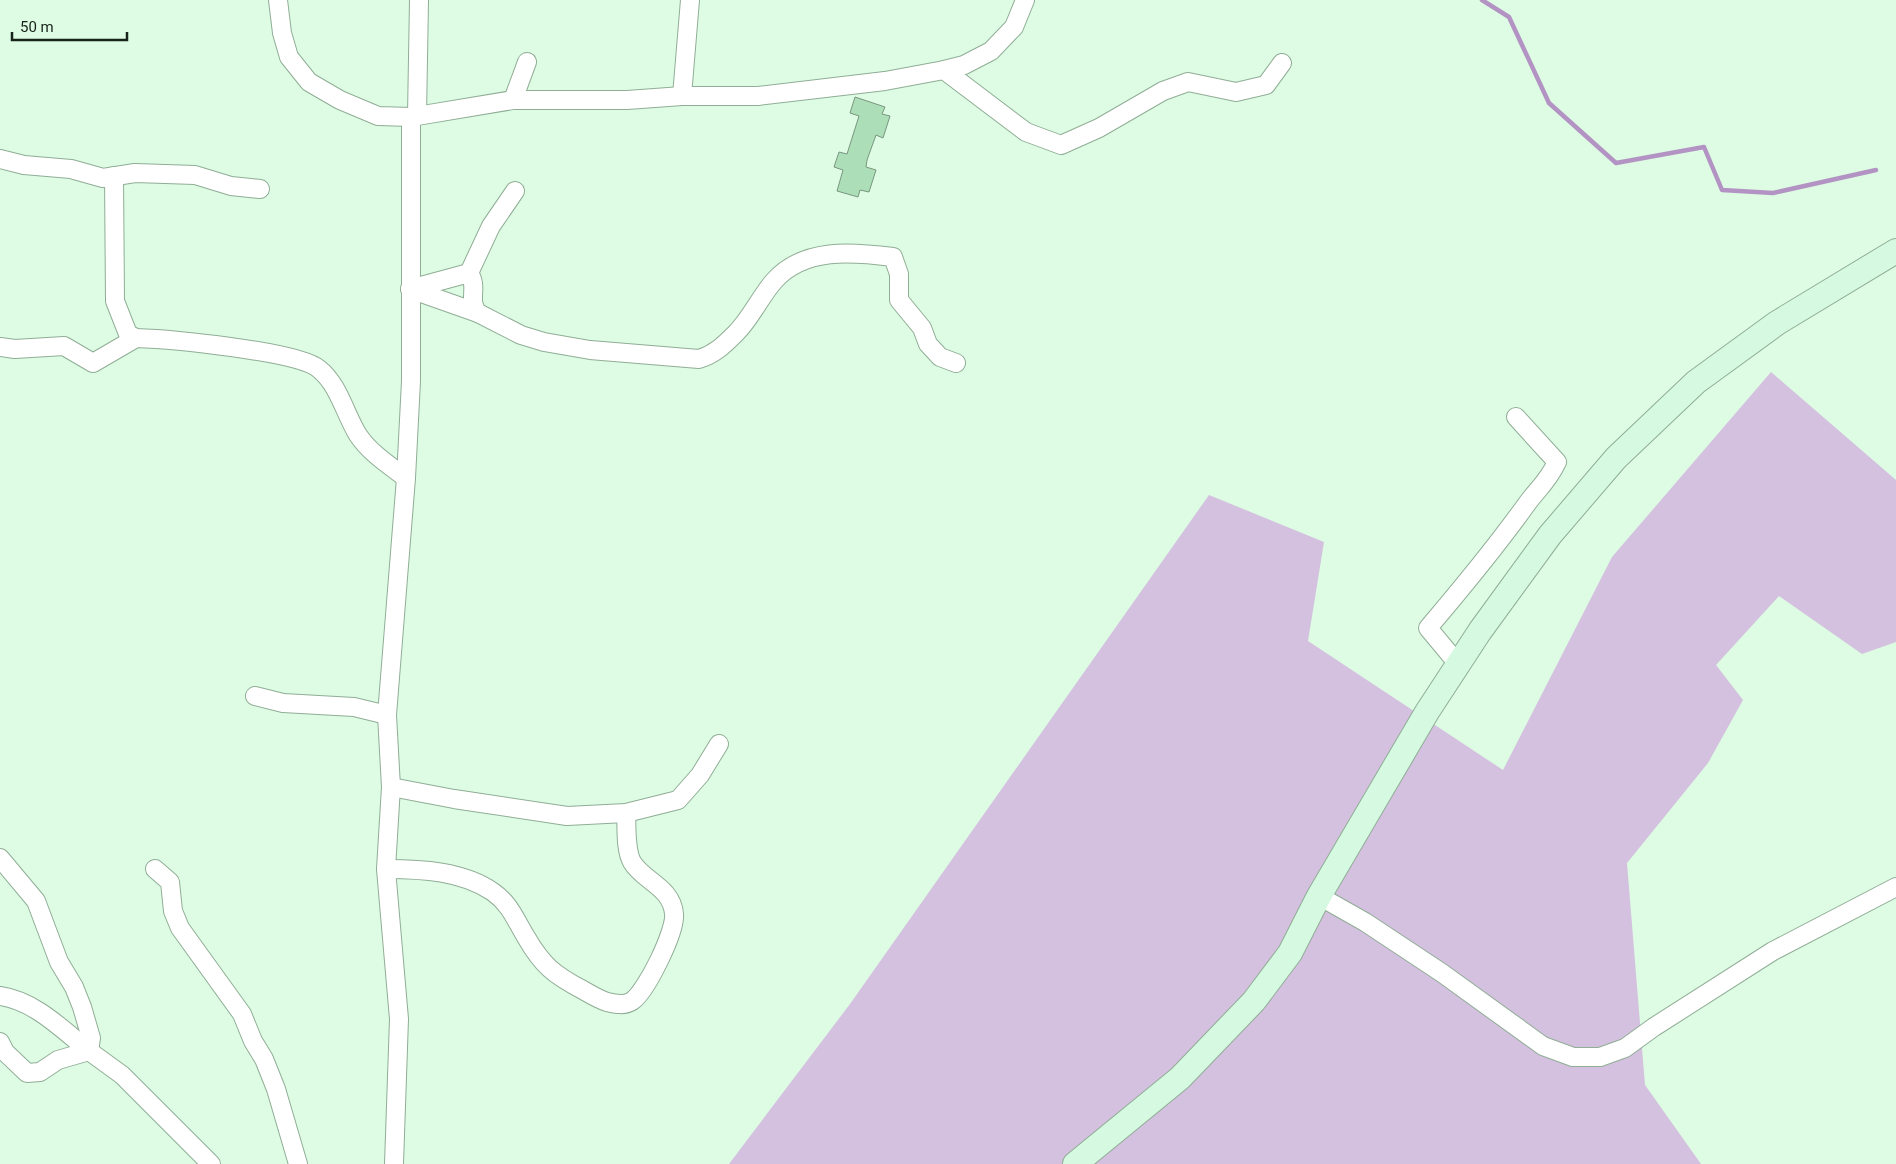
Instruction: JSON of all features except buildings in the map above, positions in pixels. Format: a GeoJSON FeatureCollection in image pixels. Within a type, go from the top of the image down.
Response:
{"type":"FeatureCollection","features":[{"type":"Feature","properties":{"kind":"main road"},"geometry":{"type":"LineString","coordinates":[[1075,1164],[1180,1078],[1254,1000],[1290,953],[1319,896],[1427,712],[1458,664],[1550,535],[1616,458],[1696,382],[1777,323],[1896,251]]}},
{"type":"Feature","properties":{"kind":"street"},"geometry":{"type":"LineString","coordinates":[[278,0],[282,33],[290,57],[309,82],[340,100],[378,116],[414,116],[512,100],[627,100],[682,96],[758,96],[885,80],[944,70],[964,66],[991,52],[1014,27],[1025,0]]}},
{"type":"Feature","properties":{"kind":"street"},"geometry":{"type":"LineString","coordinates":[[394,1164],[399,1019],[386,869],[391,787],[387,715],[406,478],[411,381],[410,289],[419,0]]}},
{"type":"Feature","properties":{"kind":"street"},"geometry":{"type":"LineString","coordinates":[[682,96],[690,0]]}},
{"type":"Feature","properties":{"kind":"street"},"geometry":{"type":"LineString","coordinates":[[512,100],[527,62]]}},
{"type":"Feature","properties":{"kind":"street"},"geometry":{"type":"LineString","coordinates":[[944,70],[1026,132],[1061,145],[1099,128],[1163,91],[1188,82],[1236,92],[1266,85],[1282,64]]}},
{"type":"Feature","properties":{"kind":"street"},"geometry":{"type":"LineString","coordinates":[[0,159],[24,165],[71,169],[104,178],[135,174],[195,175],[231,186],[260,188]]}},
{"type":"Feature","properties":{"kind":"street"},"geometry":{"type":"LineString","coordinates":[[114,176],[115,301],[128,334],[136,338],[216,345],[301,361],[319,368],[334,388],[359,436],[373,453],[406,478]]}},
{"type":"Feature","properties":{"kind":"street"},"geometry":{"type":"LineString","coordinates":[[410,289],[469,273],[491,226],[515,191]]}},
{"type":"Feature","properties":{"kind":"street"},"geometry":{"type":"LineString","coordinates":[[410,289],[478,313],[521,335],[544,342],[610,352],[699,359],[712,355],[723,346],[742,326],[775,280],[794,266],[813,258],[834,253],[859,253],[893,257],[899,274],[899,300],[922,328],[928,344],[940,357],[956,363]]}},
{"type":"Feature","properties":{"kind":"street"},"geometry":{"type":"LineString","coordinates":[[469,273],[475,285],[473,302],[474,308],[478,313]]}},
{"type":"Feature","properties":{"kind":"street"},"geometry":{"type":"LineString","coordinates":[[0,347],[15,349],[64,346],[93,363],[136,338]]}},
{"type":"Feature","properties":{"kind":"street"},"geometry":{"type":"LineString","coordinates":[[1458,664],[1428,628],[1498,545],[1528,503],[1549,479],[1557,462],[1516,417]]}},
{"type":"Feature","properties":{"kind":"street"},"geometry":{"type":"LineString","coordinates":[[255,696],[282,703],[354,707],[387,715]]}},
{"type":"Feature","properties":{"kind":"street"},"geometry":{"type":"LineString","coordinates":[[391,787],[454,799],[567,816],[626,813],[678,800],[700,775],[719,744]]}},
{"type":"Feature","properties":{"kind":"street"},"geometry":{"type":"LineString","coordinates":[[386,869],[422,869],[464,879],[492,891],[509,905],[526,938],[544,964],[556,976],[605,1001],[620,1005],[631,1002],[641,994],[671,933],[674,916],[673,906],[663,891],[632,863],[626,813]]}},
{"type":"Feature","properties":{"kind":"street"},"geometry":{"type":"LineString","coordinates":[[0,858],[36,901],[59,962],[74,987],[82,1007],[91,1038],[89,1051]]}},
{"type":"Feature","properties":{"kind":"street"},"geometry":{"type":"LineString","coordinates":[[155,869],[170,882],[173,911],[180,928],[242,1014],[253,1041],[264,1058],[276,1089],[298,1164]]}},
{"type":"Feature","properties":{"kind":"street"},"geometry":{"type":"LineString","coordinates":[[1319,896],[1366,922],[1442,973],[1543,1046],[1573,1058],[1600,1057],[1625,1048],[1773,951],[1896,887]]}},
{"type":"Feature","properties":{"kind":"street"},"geometry":{"type":"LineString","coordinates":[[0,996],[12,997],[28,1004],[122,1075],[211,1164]]}},
{"type":"Feature","properties":{"kind":"street"},"geometry":{"type":"LineString","coordinates":[[0,1042],[5,1052],[27,1072],[40,1072],[58,1060],[89,1051]]}},
{"type":"Feature","properties":{"kind":"shaded area"},"geometry":{"type":"Polygon","coordinates":[[[1771,372],[1896,480],[1896,642],[1862,654],[1779,596],[1716,665],[1743,700],[1708,763],[1627,863],[1645,1085],[1701,1164],[729,1164],[850,1004],[1209,495],[1324,542],[1308,641],[1503,770],[1612,557],[1771,372]]]}},
{"type":"Feature","properties":{"kind":"waterway"},"geometry":{"type":"LineString","coordinates":[[1482,0],[1509,17],[1549,103],[1616,163],[1704,147],[1722,190],[1773,193],[1876,170]]}}]}
